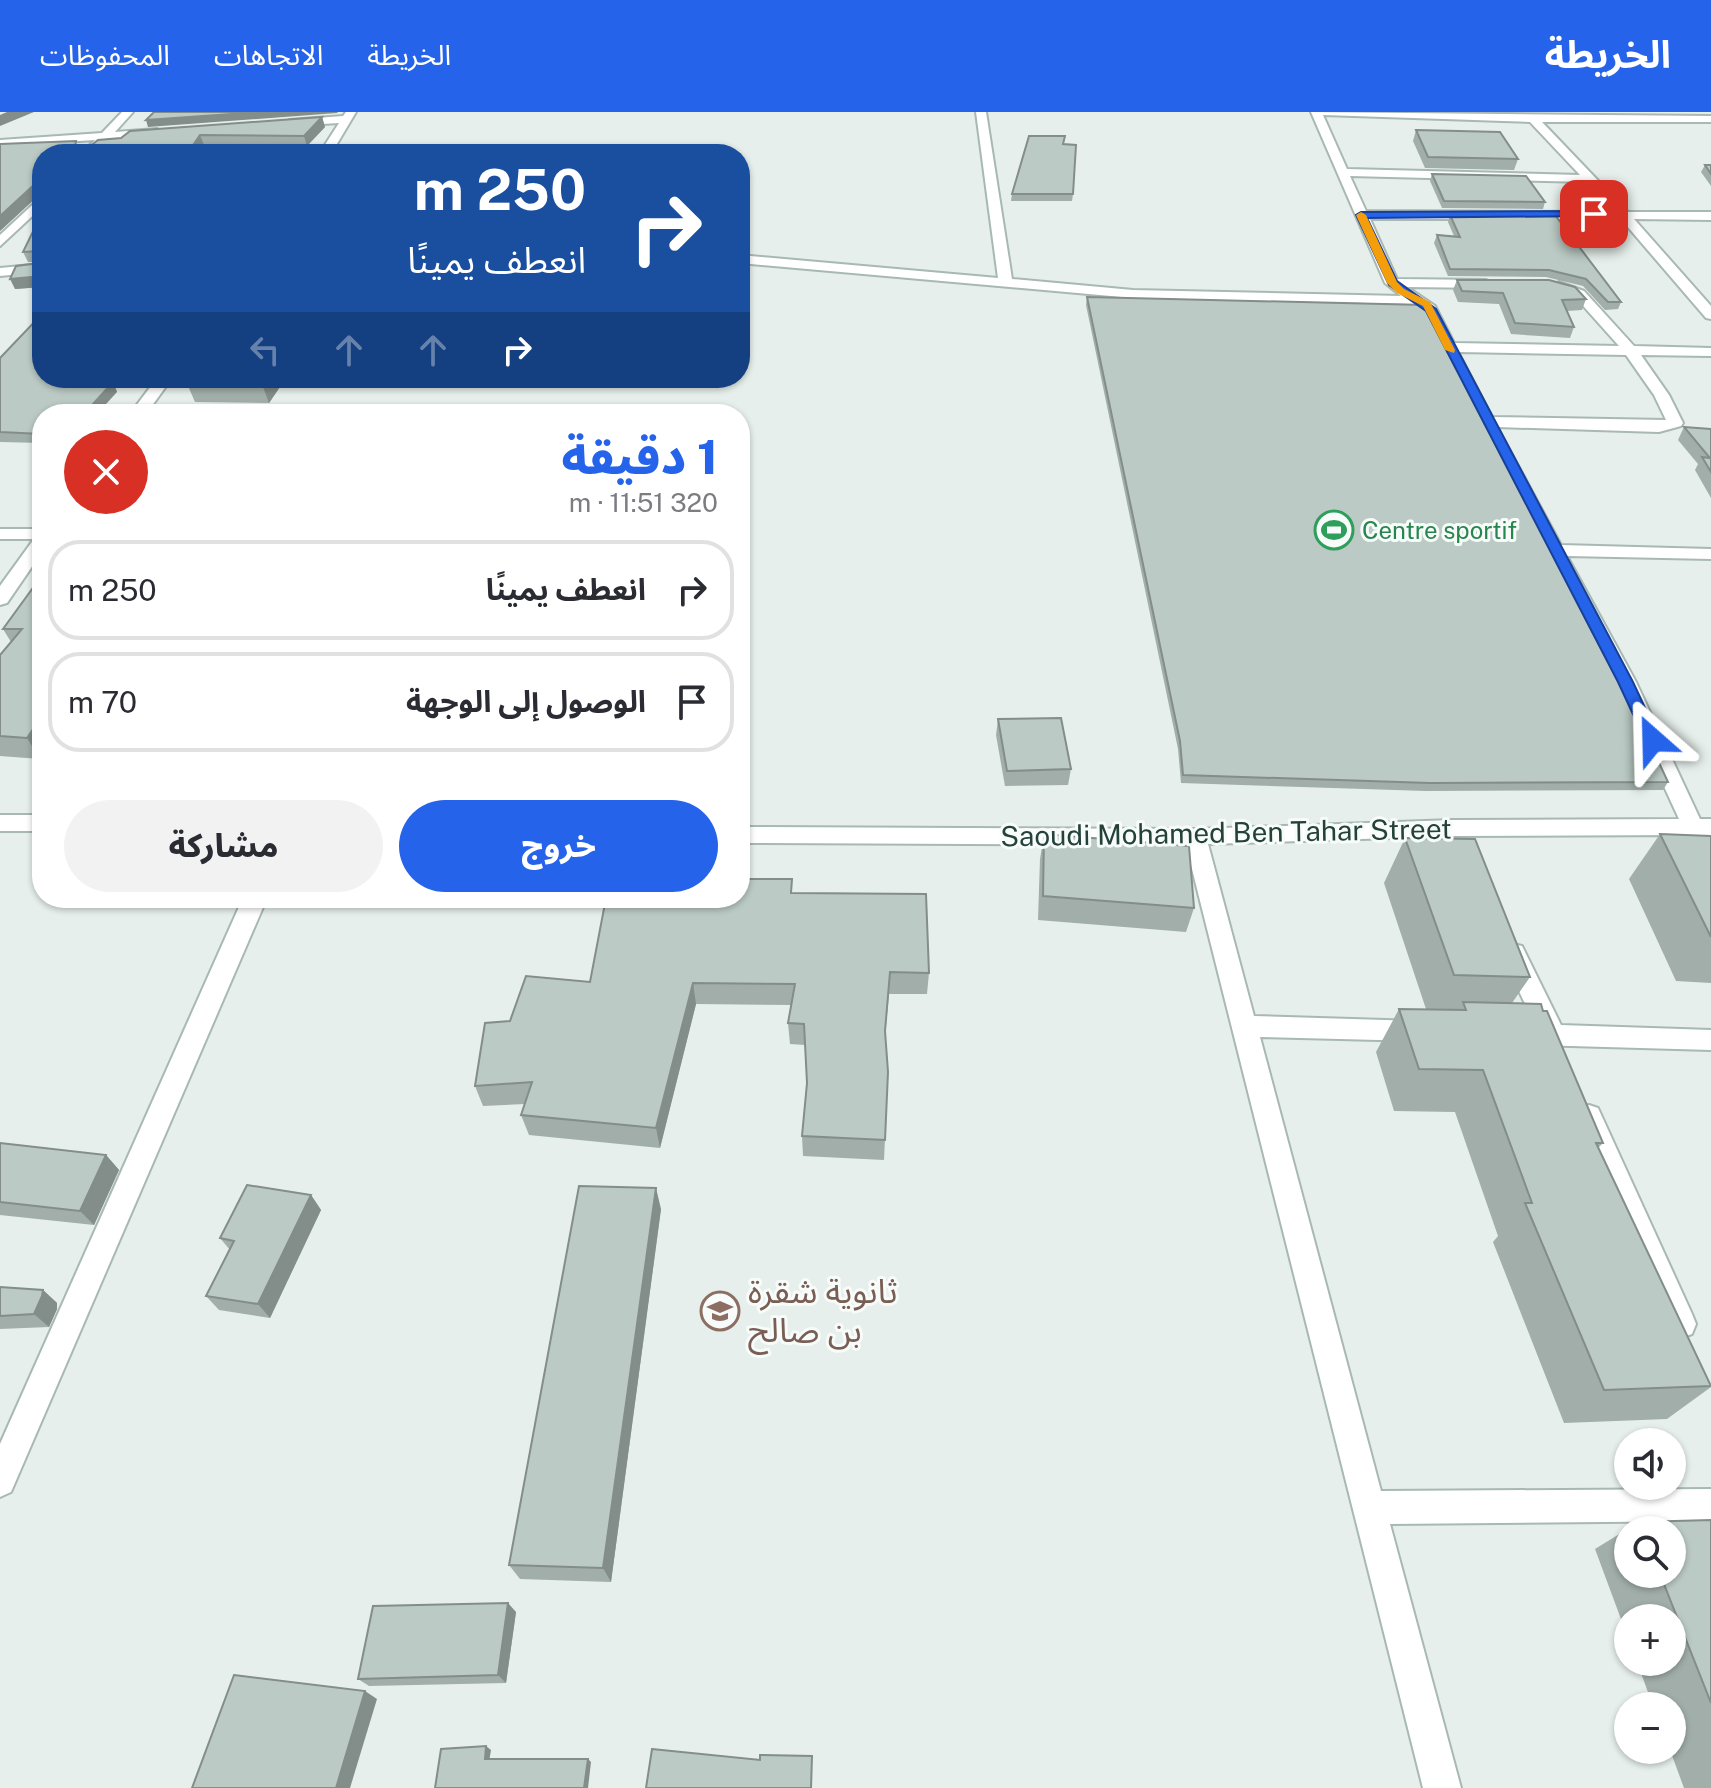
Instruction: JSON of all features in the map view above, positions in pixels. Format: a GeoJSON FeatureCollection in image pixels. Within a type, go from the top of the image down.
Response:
{"type":"FeatureCollection","features":[{"type":"Feature","properties":{"kind":"street"},"geometry":{"type":"LineString","coordinates":[[97,144],[128,112]]}},
{"type":"Feature","properties":{"kind":"street"},"geometry":{"type":"LineString","coordinates":[[981,112],[1006,284]]}},
{"type":"Feature","properties":{"kind":"street"},"geometry":{"type":"LineString","coordinates":[[1711,119],[1316,112],[1392,283],[1430,309],[1702,827],[1711,857]]}},
{"type":"Feature","properties":{"kind":"street"},"geometry":{"type":"LineString","coordinates":[[1530,115],[1623,214],[1711,315]]}},
{"type":"Feature","properties":{"kind":"street"},"geometry":{"type":"LineString","coordinates":[[271,124],[348,116]]}},
{"type":"Feature","properties":{"kind":"street"},"geometry":{"type":"LineString","coordinates":[[331,144],[348,116]]}},
{"type":"Feature","properties":{"kind":"street"},"geometry":{"type":"LineString","coordinates":[[0,143],[165,132]]}},
{"type":"Feature","properties":{"kind":"street"},"geometry":{"type":"LineString","coordinates":[[1342,172],[1589,179]]}},
{"type":"Feature","properties":{"kind":"street"},"geometry":{"type":"LineString","coordinates":[[0,242],[32,210]]}},
{"type":"Feature","properties":{"kind":"street"},"geometry":{"type":"LineString","coordinates":[[1361,215],[1711,216]]}},
{"type":"Feature","properties":{"kind":"street"},"geometry":{"type":"LineString","coordinates":[[750,260],[1133,294],[1422,301]]}},
{"type":"Feature","properties":{"kind":"street"},"geometry":{"type":"LineString","coordinates":[[0,272],[32,269]]}},
{"type":"Feature","properties":{"kind":"street"},"geometry":{"type":"LineString","coordinates":[[1392,283],[1499,284]]}},
{"type":"Feature","properties":{"kind":"street"},"geometry":{"type":"LineString","coordinates":[[1489,422],[1659,427],[1675,423],[1671,411],[1630,350],[1583,296],[1567,288],[1545,284]]}},
{"type":"Feature","properties":{"kind":"street"},"geometry":{"type":"LineString","coordinates":[[1448,347],[1711,352]]}},
{"type":"Feature","properties":{"kind":"street"},"geometry":{"type":"LineString","coordinates":[[0,534],[32,534]]}},
{"type":"Feature","properties":{"kind":"street"},"geometry":{"type":"LineString","coordinates":[[1557,550],[1711,554]]}},
{"type":"Feature","properties":{"kind":"street"},"geometry":{"type":"LineString","coordinates":[[0,599],[32,554]]}},
{"type":"Feature","properties":{"kind":"street"},"geometry":{"type":"LineString","coordinates":[[0,823],[32,823]]}},
{"type":"Feature","properties":{"kind":"street","name":"Saoudi Mohamed Ben Tahar Street"},"geometry":{"type":"LineString","coordinates":[[750,835],[1195,837],[1453,828],[1702,827]]}},
{"type":"Feature","properties":{"kind":"street"},"geometry":{"type":"LineString","coordinates":[[1453,828],[1466,856]]}},
{"type":"Feature","properties":{"kind":"street"},"geometry":{"type":"LineString","coordinates":[[1195,837],[1442,1788]]}},
{"type":"Feature","properties":{"kind":"street"},"geometry":{"type":"LineString","coordinates":[[0,1481],[251,908]]}},
{"type":"Feature","properties":{"kind":"street"},"geometry":{"type":"LineString","coordinates":[[1500,925],[1566,1064]]}},
{"type":"Feature","properties":{"kind":"street"},"geometry":{"type":"LineString","coordinates":[[1244,1026],[1445,1032]]}},
{"type":"Feature","properties":{"kind":"street"},"geometry":{"type":"LineString","coordinates":[[1507,1034],[1711,1040]]}},
{"type":"Feature","properties":{"kind":"street"},"geometry":{"type":"LineString","coordinates":[[1578,1092],[1692,1348]]}},
{"type":"Feature","properties":{"kind":"street"},"geometry":{"type":"LineString","coordinates":[[1368,1508],[1711,1505]]}},
{"type":"Feature","properties":{"kind":"building"},"geometry":{"type":"Polygon","coordinates":[[[154,112],[260,112],[146,120],[154,112]]]}},
{"type":"Feature","properties":{"kind":"building"},"geometry":{"type":"Polygon","coordinates":[[[322,117],[304,136],[200,135],[194,144],[93,144],[98,140],[121,138],[130,131],[322,117]]]}},
{"type":"Feature","properties":{"kind":"building"},"geometry":{"type":"Polygon","coordinates":[[[1416,130],[1500,132],[1518,159],[1428,157],[1416,130]]]}},
{"type":"Feature","properties":{"kind":"building"},"geometry":{"type":"Polygon","coordinates":[[[1029,136],[1065,136],[1063,144],[1076,145],[1073,194],[1012,194],[1029,136]]]}},
{"type":"Feature","properties":{"kind":"building"},"geometry":{"type":"Polygon","coordinates":[[[76,141],[75,144],[32,144],[32,187],[0,216],[0,144],[76,141]]]}},
{"type":"Feature","properties":{"kind":"building"},"geometry":{"type":"Polygon","coordinates":[[[1432,174],[1526,176],[1545,202],[1444,201],[1432,174]]]}},
{"type":"Feature","properties":{"kind":"building"},"geometry":{"type":"Polygon","coordinates":[[[1450,215],[1555,215],[1621,302],[1608,302],[1586,279],[1549,270],[1450,269],[1437,235],[1460,237],[1450,215]]]}},
{"type":"Feature","properties":{"kind":"building"},"geometry":{"type":"Polygon","coordinates":[[[32,234],[32,251],[23,252],[32,234]]]}},
{"type":"Feature","properties":{"kind":"building"},"geometry":{"type":"Polygon","coordinates":[[[32,264],[32,277],[10,279],[16,266],[32,264]]]}},
{"type":"Feature","properties":{"kind":"building"},"geometry":{"type":"Polygon","coordinates":[[[1457,280],[1549,280],[1575,287],[1586,299],[1562,300],[1574,327],[1515,323],[1503,293],[1462,291],[1457,280]]]}},
{"type":"Feature","properties":{"kind":"building","name":"Centre sportif"},"geometry":{"type":"Polygon","coordinates":[[[1087,297],[1424,305],[1618,675],[1668,782],[1430,783],[1183,775],[1180,741],[1087,297]]]}},
{"type":"Feature","properties":{"kind":"building"},"geometry":{"type":"Polygon","coordinates":[[[32,324],[32,388],[108,388],[93,404],[32,404],[32,434],[0,432],[0,358],[32,324]]]}},
{"type":"Feature","properties":{"kind":"building"},"geometry":{"type":"Polygon","coordinates":[[[1684,427],[1711,429],[1711,472],[1702,457],[1710,458],[1684,427]]]}},
{"type":"Feature","properties":{"kind":"building"},"geometry":{"type":"Polygon","coordinates":[[[32,589],[32,731],[27,738],[0,736],[0,655],[22,629],[3,629],[32,589]]]}},
{"type":"Feature","properties":{"kind":"building"},"geometry":{"type":"Polygon","coordinates":[[[1061,718],[1071,769],[1007,771],[998,719],[1061,718]]]}},
{"type":"Feature","properties":{"kind":"building"},"geometry":{"type":"Polygon","coordinates":[[[1044,834],[1189,846],[1194,908],[1043,896],[1044,834]]]}},
{"type":"Feature","properties":{"kind":"building"},"geometry":{"type":"Polygon","coordinates":[[[1660,834],[1711,836],[1711,937],[1660,834]]]}},
{"type":"Feature","properties":{"kind":"building"},"geometry":{"type":"Polygon","coordinates":[[[1405,838],[1475,839],[1530,977],[1454,975],[1405,838]]]}},
{"type":"Feature","properties":{"kind":"building"},"geometry":{"type":"Polygon","coordinates":[[[750,879],[792,879],[791,893],[926,894],[929,973],[890,972],[885,1031],[888,1072],[885,1140],[802,1136],[807,1083],[804,1024],[788,1023],[795,984],[693,983],[656,1128],[521,1115],[532,1082],[475,1086],[485,1023],[510,1021],[526,976],[590,982],[604,908],[750,908],[750,879]]]}},
{"type":"Feature","properties":{"kind":"building"},"geometry":{"type":"Polygon","coordinates":[[[1463,1002],[1541,1004],[1543,1011],[1547,1011],[1603,1143],[1596,1143],[1711,1386],[1604,1390],[1525,1203],[1532,1203],[1483,1070],[1419,1069],[1399,1009],[1466,1010],[1463,1002]]]}},
{"type":"Feature","properties":{"kind":"building"},"geometry":{"type":"Polygon","coordinates":[[[0,1143],[106,1155],[80,1211],[0,1202],[0,1143]]]}},
{"type":"Feature","properties":{"kind":"building"},"geometry":{"type":"Polygon","coordinates":[[[247,1185],[311,1195],[258,1304],[206,1296],[234,1241],[220,1238],[247,1185]]]}},
{"type":"Feature","properties":{"kind":"building"},"geometry":{"type":"Polygon","coordinates":[[[579,1186],[656,1188],[603,1568],[509,1565],[579,1186]]]}},
{"type":"Feature","properties":{"kind":"building"},"geometry":{"type":"Polygon","coordinates":[[[0,1287],[43,1290],[34,1314],[0,1316],[0,1287]]]}},
{"type":"Feature","properties":{"kind":"building"},"geometry":{"type":"Polygon","coordinates":[[[1711,1520],[1711,1703],[1686,1640],[1686,1604],[1672,1604],[1666,1588],[1686,1588],[1686,1521],[1711,1520]]]}},
{"type":"Feature","properties":{"kind":"building"},"geometry":{"type":"Polygon","coordinates":[[[508,1603],[498,1675],[358,1679],[373,1606],[508,1603]]]}},
{"type":"Feature","properties":{"kind":"building"},"geometry":{"type":"Polygon","coordinates":[[[234,1675],[365,1691],[336,1788],[192,1788],[234,1675]]]}},
{"type":"Feature","properties":{"kind":"building"},"geometry":{"type":"Polygon","coordinates":[[[486,1746],[485,1759],[588,1759],[584,1788],[435,1788],[441,1749],[486,1746]]]}},
{"type":"Feature","properties":{"kind":"building"},"geometry":{"type":"Polygon","coordinates":[[[652,1749],[760,1760],[760,1755],[812,1756],[811,1788],[646,1788],[652,1749]]]}},
{"type":"Feature","properties":{"kind":"slow traffic"},"geometry":{"type":"LineString","coordinates":[[1361,215],[1392,283],[1410,297],[1427,304],[1450,350]]}},
{"type":"Feature","properties":{"kind":"place","name":"Centre sportif"},"geometry":{"type":"Point","coordinates":[1334,530]}},
{"type":"Feature","properties":{"kind":"place","name":"ثانوية شقرة بن صالح"},"geometry":{"type":"Point","coordinates":[720,1311]}},
{"type":"Feature","properties":{"kind":"route"},"geometry":{"type":"LineString","coordinates":[[1594,214],[1361,215],[1392,283],[1410,297],[1427,304],[1430,309],[1464,379],[1626,682],[1653,740]]}}]}
